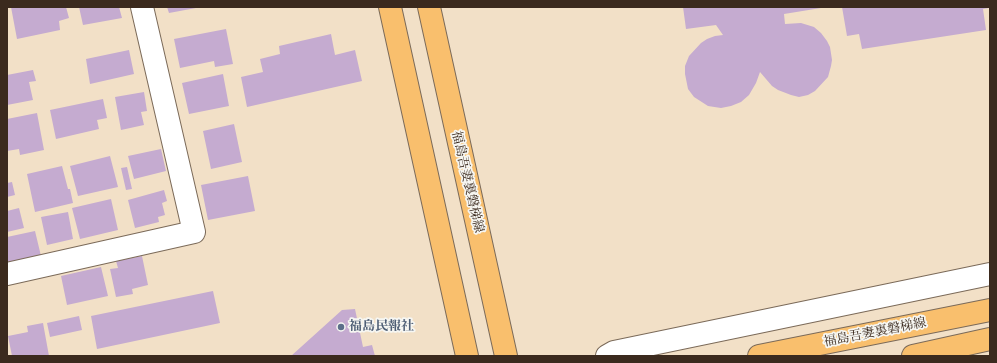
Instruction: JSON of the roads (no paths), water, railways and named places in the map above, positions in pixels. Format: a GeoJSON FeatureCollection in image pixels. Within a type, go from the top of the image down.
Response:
{"type":"FeatureCollection","features":[{"type":"Feature","properties":{"kind":"main road"},"geometry":{"type":"LineString","coordinates":[[390,7],[467,356]]}},
{"type":"Feature","properties":{"kind":"main road","name":"福島吾妻裏磐梯線"},"geometry":{"type":"LineString","coordinates":[[429,7],[506,356]]}},
{"type":"Feature","properties":{"kind":"main road","name":"福島吾妻裏磐梯線"},"geometry":{"type":"LineString","coordinates":[[759,356],[990,310]]}},
{"type":"Feature","properties":{"kind":"main road"},"geometry":{"type":"LineString","coordinates":[[913,356],[990,339]]}},
{"type":"Feature","properties":{"kind":"street"},"geometry":{"type":"LineString","coordinates":[[7,274],[194,232],[142,7]]}},
{"type":"Feature","properties":{"kind":"street"},"geometry":{"type":"LineString","coordinates":[[607,356],[622,350],[990,274]]}},
{"type":"Feature","properties":{"kind":"place","name":"福島民報社"},"geometry":{"type":"Point","coordinates":[341,327]}}]}
